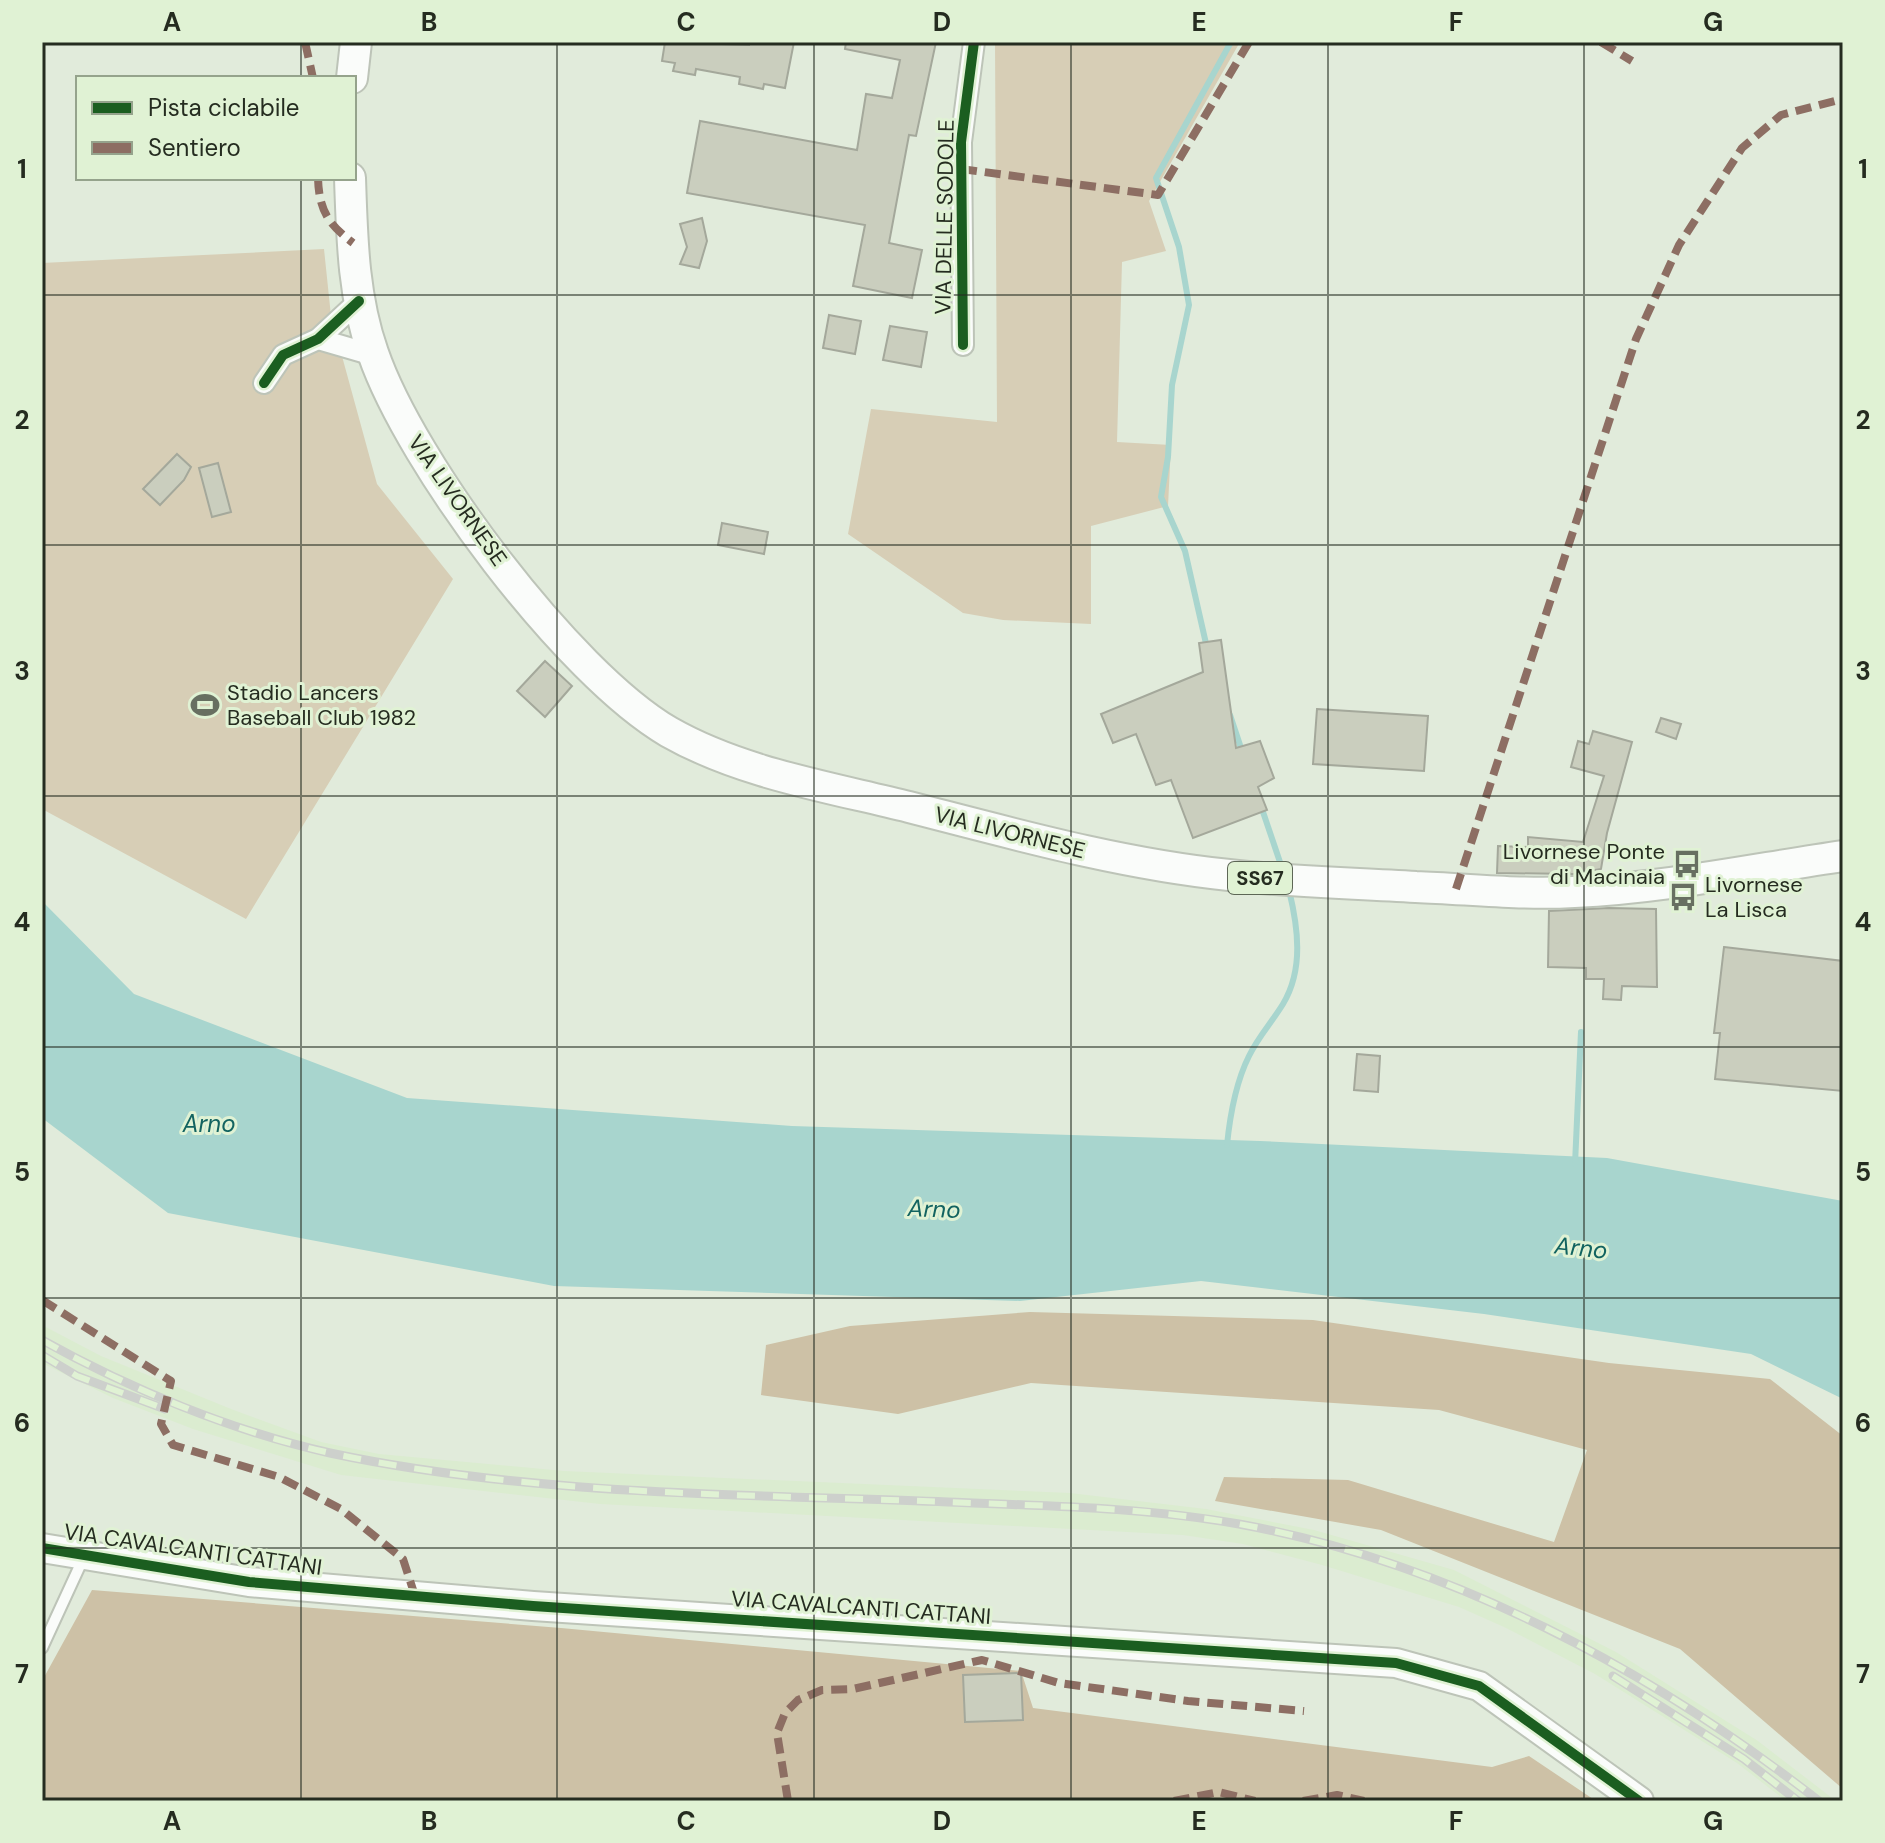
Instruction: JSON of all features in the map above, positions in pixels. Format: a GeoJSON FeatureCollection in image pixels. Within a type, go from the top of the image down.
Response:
{"type":"FeatureCollection","features":[{"type":"Feature","properties":{"kind":"main road"},"geometry":{"type":"LineString","coordinates":[[352,76],[356,42]]}},
{"type":"Feature","properties":{"kind":"main road","name":"VIA LIVORNESE"},"geometry":{"type":"LineString","coordinates":[[350,180],[359,301],[373,355],[423,455],[476,531],[543,616],[614,692],[691,743],[779,774],[1037,840],[1148,863],[1228,875],[1522,893],[1578,892],[1843,856]]}},
{"type":"Feature","properties":{"kind":"street","name":"VIA DELLE SODOLE"},"geometry":{"type":"LineString","coordinates":[[963,345],[961,142],[974,42]]}},
{"type":"Feature","properties":{"kind":"street"},"geometry":{"type":"LineString","coordinates":[[264,383],[283,355],[318,339],[359,301]]}},
{"type":"Feature","properties":{"kind":"street"},"geometry":{"type":"LineString","coordinates":[[318,339],[373,355]]}},
{"type":"Feature","properties":{"kind":"street","name":"VIA CAVALCANTI CATTANI"},"geometry":{"type":"LineString","coordinates":[[42,1548],[249,1582],[400,1595],[1396,1663],[1479,1686],[1639,1801]]}},
{"type":"Feature","properties":{"kind":"lane"},"geometry":{"type":"LineString","coordinates":[[42,1648],[85,1556]]}},
{"type":"Feature","properties":{"kind":"shaded area"},"geometry":{"type":"Polygon","coordinates":[[[995,42],[1240,42],[1149,201],[1166,251],[1122,262],[1117,442],[1171,445],[1168,506],[1091,526],[1091,624],[1003,620],[963,613],[848,534],[871,409],[997,422],[995,42]]]}},
{"type":"Feature","properties":{"kind":"shaded area"},"geometry":{"type":"Polygon","coordinates":[[[324,249],[331,316],[377,484],[453,579],[246,919],[42,809],[42,263],[324,249]]]}},
{"type":"Feature","properties":{"kind":"shaded area"},"geometry":{"type":"Polygon","coordinates":[[[1030,1312],[1313,1320],[1609,1363],[1770,1379],[1843,1436],[1843,1789],[1680,1649],[1381,1530],[1215,1501],[1224,1477],[1348,1480],[1554,1542],[1587,1450],[1439,1410],[1031,1383],[898,1414],[761,1395],[766,1345],[850,1326],[1030,1312]]]}},
{"type":"Feature","properties":{"kind":"shaded area"},"geometry":{"type":"Polygon","coordinates":[[[42,1325],[101,1356],[231,1409],[321,1442],[379,1454],[564,1471],[1070,1493],[1206,1509],[1314,1530],[1454,1570],[1616,1652],[1758,1741],[1836,1801],[1786,1801],[1737,1763],[1595,1674],[1459,1607],[1243,1544],[1183,1535],[600,1504],[341,1475],[193,1429],[113,1398],[42,1363],[42,1325]]]}},
{"type":"Feature","properties":{"kind":"shaded area"},"geometry":{"type":"Polygon","coordinates":[[[92,1590],[561,1628],[1021,1671],[1033,1708],[1492,1767],[1529,1756],[1596,1801],[42,1801],[42,1681],[92,1590]]]}},
{"type":"Feature","properties":{"kind":"water","name":"Arno"},"geometry":{"type":"Polygon","coordinates":[[[42,901],[134,994],[407,1098],[792,1126],[1260,1141],[1607,1158],[1843,1201],[1843,1399],[1751,1354],[1484,1314],[1201,1281],[1020,1301],[554,1286],[168,1213],[42,1118],[42,901]]]}},
{"type":"Feature","properties":{"kind":"building"},"geometry":{"type":"Polygon","coordinates":[[[665,42],[749,45],[749,42],[794,42],[785,88],[764,84],[763,89],[739,84],[740,77],[696,69],[695,75],[673,71],[675,63],[662,61],[665,42]]]}},
{"type":"Feature","properties":{"kind":"building"},"geometry":{"type":"Polygon","coordinates":[[[846,42],[936,42],[916,136],[909,135],[889,243],[922,250],[912,298],[853,286],[865,225],[687,193],[700,121],[857,150],[866,94],[892,98],[900,60],[845,49],[846,42]]]}},
{"type":"Feature","properties":{"kind":"building"},"geometry":{"type":"Polygon","coordinates":[[[702,218],[707,241],[699,268],[680,264],[687,247],[680,224],[702,218]]]}},
{"type":"Feature","properties":{"kind":"building"},"geometry":{"type":"Polygon","coordinates":[[[829,315],[861,321],[855,354],[823,348],[829,315]]]}},
{"type":"Feature","properties":{"kind":"building"},"geometry":{"type":"Polygon","coordinates":[[[890,326],[927,332],[921,367],[883,360],[890,326]]]}},
{"type":"Feature","properties":{"kind":"building"},"geometry":{"type":"Polygon","coordinates":[[[177,454],[191,467],[184,480],[160,505],[143,489],[177,454]]]}},
{"type":"Feature","properties":{"kind":"building"},"geometry":{"type":"Polygon","coordinates":[[[218,463],[231,512],[212,517],[199,468],[218,463]]]}},
{"type":"Feature","properties":{"kind":"building"},"geometry":{"type":"Polygon","coordinates":[[[722,523],[768,532],[764,554],[718,545],[722,523]]]}},
{"type":"Feature","properties":{"kind":"building"},"geometry":{"type":"Polygon","coordinates":[[[1221,640],[1236,748],[1260,741],[1274,778],[1258,787],[1267,810],[1193,838],[1171,780],[1156,785],[1136,734],[1113,743],[1101,714],[1203,672],[1199,643],[1221,640]]]}},
{"type":"Feature","properties":{"kind":"building"},"geometry":{"type":"Polygon","coordinates":[[[545,661],[572,686],[545,717],[517,691],[545,661]]]}},
{"type":"Feature","properties":{"kind":"building"},"geometry":{"type":"Polygon","coordinates":[[[1317,709],[1428,716],[1424,771],[1313,764],[1317,709]]]}},
{"type":"Feature","properties":{"kind":"building"},"geometry":{"type":"Polygon","coordinates":[[[1661,718],[1681,724],[1676,739],[1656,732],[1661,718]]]}},
{"type":"Feature","properties":{"kind":"building"},"geometry":{"type":"Polygon","coordinates":[[[1593,731],[1632,742],[1607,833],[1601,869],[1573,874],[1497,873],[1498,846],[1528,847],[1528,837],[1583,842],[1604,776],[1571,767],[1578,741],[1589,744],[1593,731]]]}},
{"type":"Feature","properties":{"kind":"building"},"geometry":{"type":"Polygon","coordinates":[[[1656,909],[1657,987],[1622,986],[1621,1000],[1603,999],[1604,979],[1586,979],[1586,968],[1548,967],[1549,911],[1656,909]]]}},
{"type":"Feature","properties":{"kind":"building"},"geometry":{"type":"Polygon","coordinates":[[[1724,947],[1843,961],[1843,1091],[1715,1079],[1720,1033],[1714,1033],[1724,947]]]}},
{"type":"Feature","properties":{"kind":"building"},"geometry":{"type":"Polygon","coordinates":[[[1357,1054],[1380,1056],[1378,1092],[1354,1090],[1357,1054]]]}},
{"type":"Feature","properties":{"kind":"building"},"geometry":{"type":"Polygon","coordinates":[[[1021,1673],[1023,1720],[965,1722],[963,1675],[1021,1673]]]}},
{"type":"Feature","properties":{"kind":"waterway"},"geometry":{"type":"LineString","coordinates":[[1207,648],[1185,551],[1161,497],[1168,457],[1172,385],[1189,305],[1179,247],[1156,178],[1231,42]]}},
{"type":"Feature","properties":{"kind":"waterway"},"geometry":{"type":"LineString","coordinates":[[1230,715],[1243,754]]}},
{"type":"Feature","properties":{"kind":"waterway"},"geometry":{"type":"LineString","coordinates":[[1261,806],[1283,871]]}},
{"type":"Feature","properties":{"kind":"waterway"},"geometry":{"type":"LineString","coordinates":[[1227,1145],[1234,1100],[1244,1067],[1283,1004],[1294,977],[1297,933],[1289,890]]}},
{"type":"Feature","properties":{"kind":"waterway"},"geometry":{"type":"LineString","coordinates":[[1575,1164],[1581,1032]]}},
{"type":"Feature","properties":{"kind":"railway"},"geometry":{"type":"LineString","coordinates":[[42,1340],[182,1407],[256,1433],[330,1453],[406,1467],[483,1478],[638,1491],[1130,1511],[1203,1518],[1318,1542],[1396,1565],[1471,1594],[1545,1628],[1687,1708],[1819,1801]]}},
{"type":"Feature","properties":{"kind":"railway"},"geometry":{"type":"LineString","coordinates":[[42,1355],[77,1376],[165,1409]]}},
{"type":"Feature","properties":{"kind":"railway"},"geometry":{"type":"LineString","coordinates":[[1613,1676],[1744,1759],[1798,1801]]}},
{"type":"Feature","properties":{"kind":"marked path"},"geometry":{"type":"LineString","coordinates":[[305,42],[313,76]]}},
{"type":"Feature","properties":{"kind":"marked path"},"geometry":{"type":"LineString","coordinates":[[961,169],[1158,195],[1249,42]]}},
{"type":"Feature","properties":{"kind":"marked path"},"geometry":{"type":"LineString","coordinates":[[1601,42],[1632,61]]}},
{"type":"Feature","properties":{"kind":"marked path"},"geometry":{"type":"LineString","coordinates":[[1456,889],[1636,339],[1679,245],[1742,148],[1781,115],[1843,99]]}},
{"type":"Feature","properties":{"kind":"marked path"},"geometry":{"type":"LineString","coordinates":[[318,180],[326,215],[353,243]]}},
{"type":"Feature","properties":{"kind":"marked path"},"geometry":{"type":"LineString","coordinates":[[42,1300],[171,1381],[161,1424],[173,1445],[279,1477],[341,1509],[403,1559],[415,1596]]}},
{"type":"Feature","properties":{"kind":"marked path"},"geometry":{"type":"LineString","coordinates":[[788,1801],[777,1733],[785,1713],[798,1700],[822,1690],[853,1689],[982,1660],[1059,1683],[1188,1701],[1304,1711]]}},
{"type":"Feature","properties":{"kind":"marked path"},"geometry":{"type":"LineString","coordinates":[[1174,1801],[1219,1792],[1255,1801]]}},
{"type":"Feature","properties":{"kind":"marked path"},"geometry":{"type":"LineString","coordinates":[[1303,1801],[1337,1795],[1364,1801]]}},
{"type":"Feature","properties":{"kind":"cycle path"},"geometry":{"type":"LineString","coordinates":[[963,345],[961,142],[974,42]]}},
{"type":"Feature","properties":{"kind":"cycle path"},"geometry":{"type":"LineString","coordinates":[[264,383],[283,355],[318,339],[359,301]]}},
{"type":"Feature","properties":{"kind":"cycle path"},"geometry":{"type":"LineString","coordinates":[[42,1548],[249,1582],[533,1606],[1396,1663],[1479,1686],[1639,1801]]}},
{"type":"Feature","properties":{"kind":"place","name":"Stadio Lancers Baseball Club 1982"},"geometry":{"type":"Point","coordinates":[205,705]}},
{"type":"Feature","properties":{"kind":"place","name":"Livornese Ponte di Macinaia"},"geometry":{"type":"Point","coordinates":[1687,864]}},
{"type":"Feature","properties":{"kind":"place","name":"Livornese La Lisca"},"geometry":{"type":"Point","coordinates":[1683,897]}}]}
